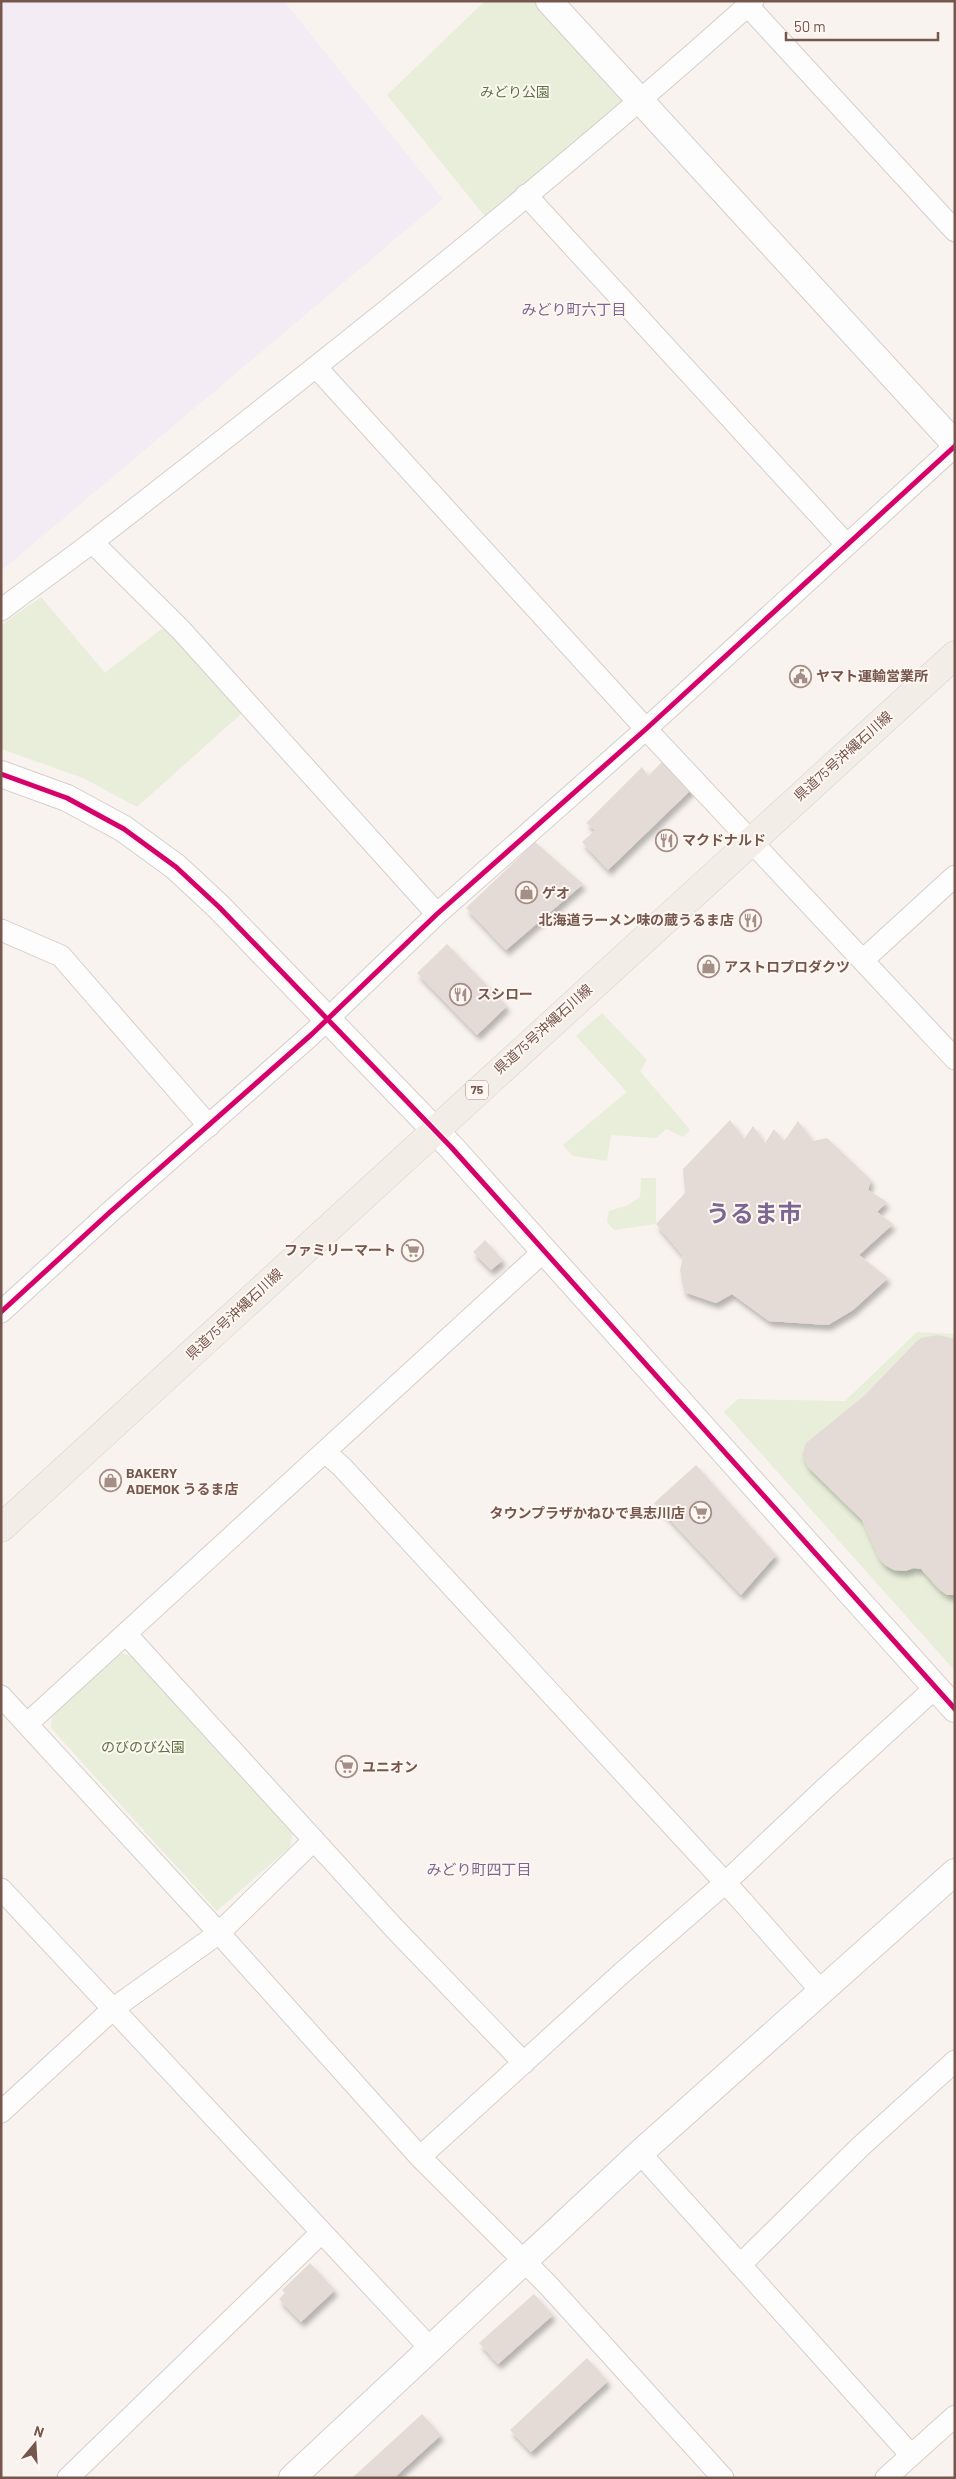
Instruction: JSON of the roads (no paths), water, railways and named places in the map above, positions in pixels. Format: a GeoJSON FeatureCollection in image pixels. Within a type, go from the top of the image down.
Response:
{"type":"FeatureCollection","features":[{"type":"Feature","properties":{"kind":"main road","name":"県道75号沖縄石川線"},"geometry":{"type":"LineString","coordinates":[[5,1517],[434,1130],[955,655]]}},
{"type":"Feature","properties":{"kind":"street"},"geometry":{"type":"LineString","coordinates":[[1,1312],[109,1213],[312,1034],[326,1018],[437,914],[646,729],[955,445],[549,1]]}},
{"type":"Feature","properties":{"kind":"street"},"geometry":{"type":"LineString","coordinates":[[1,610],[92,542],[316,367],[640,101],[751,4],[955,231]]}},
{"type":"Feature","properties":{"kind":"street"},"geometry":{"type":"LineString","coordinates":[[526,195],[846,544]]}},
{"type":"Feature","properties":{"kind":"street"},"geometry":{"type":"LineString","coordinates":[[316,367],[646,729],[955,1059]]}},
{"type":"Feature","properties":{"kind":"street"},"geometry":{"type":"LineString","coordinates":[[92,542],[181,630],[437,914]]}},
{"type":"Feature","properties":{"kind":"street"},"geometry":{"type":"LineString","coordinates":[[1,774],[67,798],[94,812],[154,850],[214,901],[434,1130],[955,1709]]}},
{"type":"Feature","properties":{"kind":"street"},"geometry":{"type":"LineString","coordinates":[[863,960],[955,876]]}},
{"type":"Feature","properties":{"kind":"street"},"geometry":{"type":"LineString","coordinates":[[1,930],[61,956],[209,1126]]}},
{"type":"Feature","properties":{"kind":"street"},"geometry":{"type":"LineString","coordinates":[[28,1723],[544,1251]]}},
{"type":"Feature","properties":{"kind":"street"},"geometry":{"type":"LineString","coordinates":[[325,1452],[342,1467],[725,1883],[821,1991]]}},
{"type":"Feature","properties":{"kind":"street"},"geometry":{"type":"LineString","coordinates":[[126,1634],[314,1840],[524,2063]]}},
{"type":"Feature","properties":{"kind":"street"},"geometry":{"type":"LineString","coordinates":[[420,2158],[624,1972],[725,1883],[935,1688]]}},
{"type":"Feature","properties":{"kind":"street"},"geometry":{"type":"LineString","coordinates":[[1,1696],[28,1723],[219,1932],[420,2158],[523,2260],[723,2478]]}},
{"type":"Feature","properties":{"kind":"street"},"geometry":{"type":"LineString","coordinates":[[1,2112],[114,2008],[219,1932],[314,1840]]}},
{"type":"Feature","properties":{"kind":"street"},"geometry":{"type":"LineString","coordinates":[[292,2478],[523,2260],[640,2153],[955,1872]]}},
{"type":"Feature","properties":{"kind":"street"},"geometry":{"type":"LineString","coordinates":[[1,1888],[430,2348]]}},
{"type":"Feature","properties":{"kind":"street"},"geometry":{"type":"LineString","coordinates":[[740,2265],[860,2146],[955,2061]]}},
{"type":"Feature","properties":{"kind":"street"},"geometry":{"type":"LineString","coordinates":[[640,2153],[910,2454]]}},
{"type":"Feature","properties":{"kind":"street"},"geometry":{"type":"LineString","coordinates":[[68,2478],[321,2233]]}},
{"type":"Feature","properties":{"kind":"street"},"geometry":{"type":"LineString","coordinates":[[886,2478],[910,2454],[955,2416]]}},
{"type":"Feature","properties":{"kind":"place","name":"ヤマト運輸営業所"},"geometry":{"type":"Point","coordinates":[800,676]}},
{"type":"Feature","properties":{"kind":"place","name":"マクドナルド"},"geometry":{"type":"Point","coordinates":[666,840]}},
{"type":"Feature","properties":{"kind":"place","name":"ゲオ"},"geometry":{"type":"Point","coordinates":[526,893]}},
{"type":"Feature","properties":{"kind":"place","name":"北海道ラーメン味の蔵うるま店"},"geometry":{"type":"Point","coordinates":[750,920]}},
{"type":"Feature","properties":{"kind":"place","name":"アストロプロダクツ"},"geometry":{"type":"Point","coordinates":[708,967]}},
{"type":"Feature","properties":{"kind":"place","name":"スシロー"},"geometry":{"type":"Point","coordinates":[461,994]}},
{"type":"Feature","properties":{"kind":"place","name":"ファミリーマート"},"geometry":{"type":"Point","coordinates":[412,1250]}},
{"type":"Feature","properties":{"kind":"place","name":"BAKERY ADEMOK うるま店"},"geometry":{"type":"Point","coordinates":[110,1481]}},
{"type":"Feature","properties":{"kind":"place","name":"タウンプラザかねひで具志川店"},"geometry":{"type":"Point","coordinates":[701,1513]}},
{"type":"Feature","properties":{"kind":"place","name":"ユニオン"},"geometry":{"type":"Point","coordinates":[346,1767]}},
{"type":"Feature","properties":{"kind":"district","name":"みどり町六丁目"},"geometry":{"type":"Point","coordinates":[574,310]}},
{"type":"Feature","properties":{"kind":"district","name":"うるま市"},"geometry":{"type":"Point","coordinates":[754,1214]}},
{"type":"Feature","properties":{"kind":"district","name":"みどり町四丁目"},"geometry":{"type":"Point","coordinates":[479,1870]}},
{"type":"Feature","properties":{"kind":"park label","name":"みどり公園"},"geometry":{"type":"Point","coordinates":[515,92]}},
{"type":"Feature","properties":{"kind":"park label","name":"のびのび公園"},"geometry":{"type":"Point","coordinates":[143,1747]}}]}
